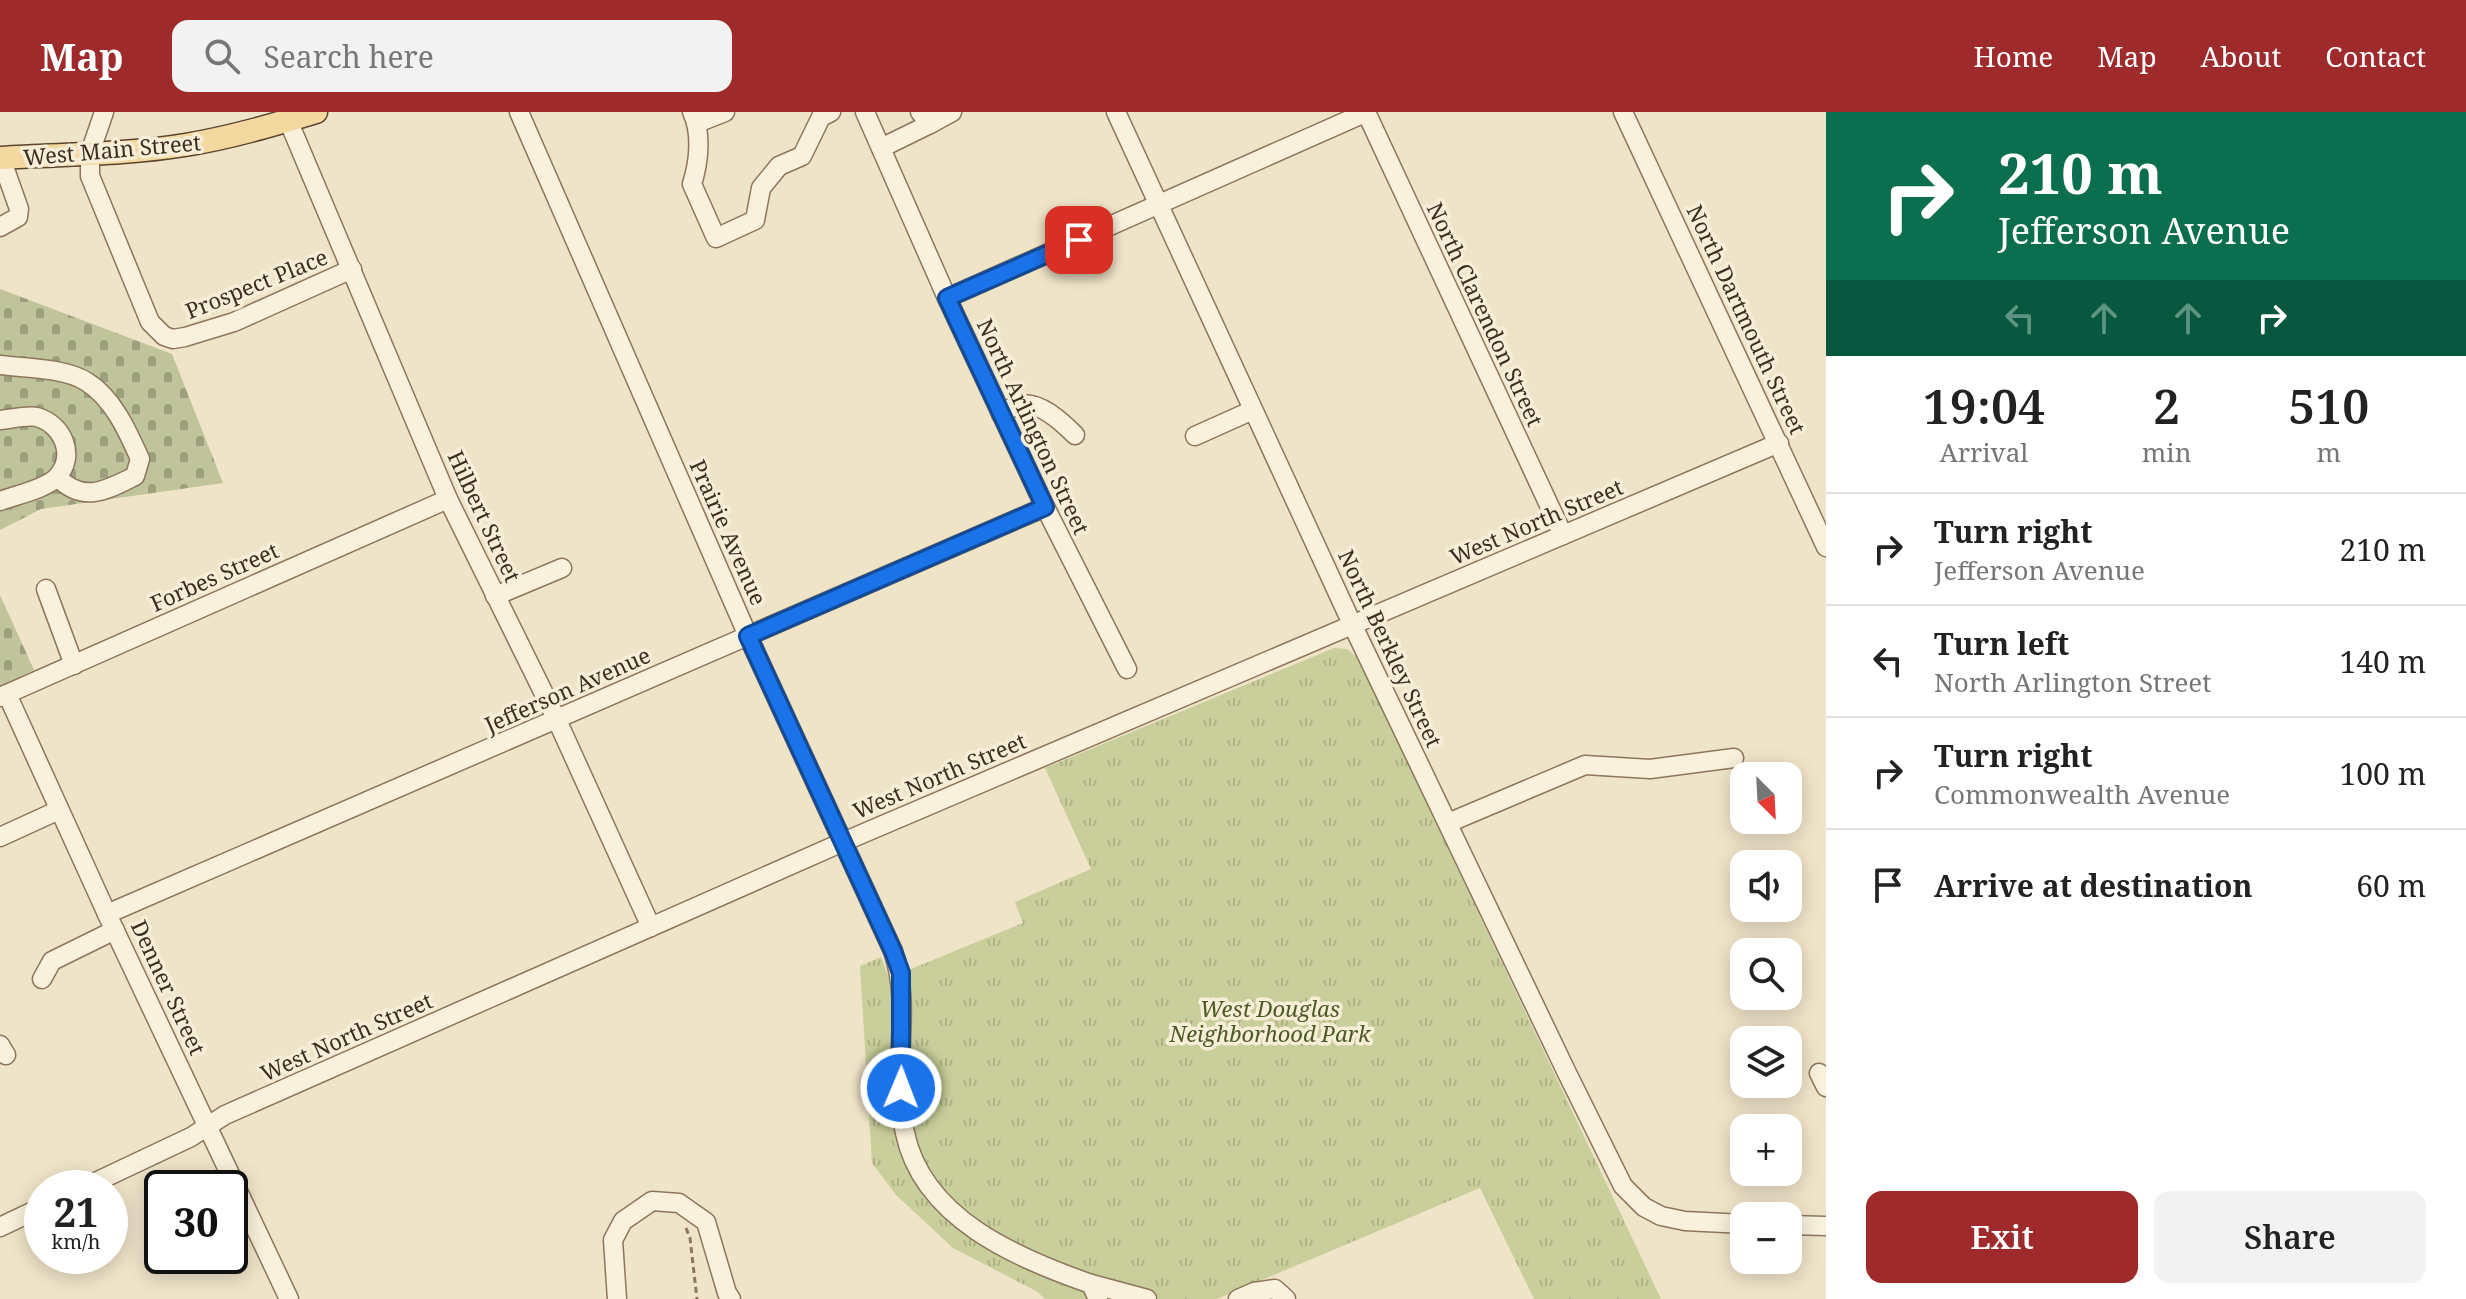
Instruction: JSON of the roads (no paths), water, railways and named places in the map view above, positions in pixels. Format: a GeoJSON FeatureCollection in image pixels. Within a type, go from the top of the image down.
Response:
{"type":"FeatureCollection","features":[{"type":"Feature","properties":{"kind":"main road","name":"West Main Street"},"geometry":{"type":"LineString","coordinates":[[1,158],[187,145],[245,133],[316,112]]}},
{"type":"Feature","properties":{"kind":"street"},"geometry":{"type":"LineString","coordinates":[[90,153],[104,112]]}},
{"type":"Feature","properties":{"kind":"street","name":"Prairie Avenue"},"geometry":{"type":"LineString","coordinates":[[519,112],[748,636],[893,951],[901,973],[903,1123],[905,1136],[927,1184],[964,1223],[990,1241],[1095,1292],[1147,1299]]}},
{"type":"Feature","properties":{"kind":"street"},"geometry":{"type":"LineString","coordinates":[[725,112],[695,117],[697,167],[692,184],[716,238],[755,220],[761,188],[779,166],[802,156],[821,117],[831,112]]}},
{"type":"Feature","properties":{"kind":"street","name":"North Arlington Street"},"geometry":{"type":"LineString","coordinates":[[865,112],[1001,414],[1127,669]]}},
{"type":"Feature","properties":{"kind":"street"},"geometry":{"type":"LineString","coordinates":[[881,148],[925,118],[952,112]]}},
{"type":"Feature","properties":{"kind":"street","name":"North Berkley Street"},"geometry":{"type":"LineString","coordinates":[[1116,112],[1353,626],[1623,1186],[1634,1198],[1661,1216],[1685,1221],[1730,1223]]}},
{"type":"Feature","properties":{"kind":"street"},"geometry":{"type":"LineString","coordinates":[[947,298],[1367,112]]}},
{"type":"Feature","properties":{"kind":"street","name":"North Clarendon Street"},"geometry":{"type":"LineString","coordinates":[[1367,112],[1563,535]]}},
{"type":"Feature","properties":{"kind":"street","name":"North Dartmouth Street"},"geometry":{"type":"LineString","coordinates":[[1623,112],[1826,547]]}},
{"type":"Feature","properties":{"kind":"street","name":"Hilbert Street"},"geometry":{"type":"LineString","coordinates":[[288,120],[448,499],[557,720],[651,927]]}},
{"type":"Feature","properties":{"kind":"street","name":"Prospect Place"},"geometry":{"type":"LineString","coordinates":[[90,153],[90,176],[150,322],[159,333],[173,339],[234,322],[352,269]]}},
{"type":"Feature","properties":{"kind":"street"},"geometry":{"type":"LineString","coordinates":[[0,227],[18,217],[19,209],[1,158]]}},
{"type":"Feature","properties":{"kind":"street"},"geometry":{"type":"LineString","coordinates":[[0,365],[58,372],[86,381],[107,400],[130,436],[140,459],[135,476],[108,489],[82,494],[57,477]]}},
{"type":"Feature","properties":{"kind":"street"},"geometry":{"type":"LineString","coordinates":[[1001,414],[1017,405],[1036,406],[1075,435]]}},
{"type":"Feature","properties":{"kind":"street"},"geometry":{"type":"LineString","coordinates":[[1195,436],[1253,410]]}},
{"type":"Feature","properties":{"kind":"street"},"geometry":{"type":"LineString","coordinates":[[0,420],[36,417],[57,427],[66,444],[64,464],[57,477],[38,488],[0,501]]}},
{"type":"Feature","properties":{"kind":"street","name":"West North Street"},"geometry":{"type":"LineString","coordinates":[[121,1170],[191,1137],[225,1115],[843,842],[1779,443]]}},
{"type":"Feature","properties":{"kind":"street","name":"Forbes Street"},"geometry":{"type":"LineString","coordinates":[[4,696],[448,499]]}},
{"type":"Feature","properties":{"kind":"street","name":"Jefferson Avenue"},"geometry":{"type":"LineString","coordinates":[[42,979],[52,961],[111,922],[557,720],[1045,507]]}},
{"type":"Feature","properties":{"kind":"street"},"geometry":{"type":"LineString","coordinates":[[495,596],[562,568]]}},
{"type":"Feature","properties":{"kind":"street"},"geometry":{"type":"LineString","coordinates":[[46,589],[74,665]]}},
{"type":"Feature","properties":{"kind":"street","name":"Denner Street"},"geometry":{"type":"LineString","coordinates":[[4,696],[289,1299]]}},
{"type":"Feature","properties":{"kind":"street"},"geometry":{"type":"LineString","coordinates":[[1448,823],[1585,765],[1650,769],[1734,758]]}},
{"type":"Feature","properties":{"kind":"street"},"geometry":{"type":"LineString","coordinates":[[0,837],[59,810]]}},
{"type":"Feature","properties":{"kind":"street"},"geometry":{"type":"LineString","coordinates":[[617,1299],[613,1240],[623,1221],[652,1201],[679,1203],[706,1222],[731,1299]]}},
{"type":"Feature","properties":{"kind":"street"},"geometry":{"type":"LineString","coordinates":[[0,1227],[24,1216]]}},
{"type":"Feature","properties":{"kind":"street"},"geometry":{"type":"LineString","coordinates":[[1802,1225],[1826,1226]]}},
{"type":"Feature","properties":{"kind":"street"},"geometry":{"type":"LineString","coordinates":[[1238,1299],[1260,1290],[1281,1294]]}},
{"type":"Feature","properties":{"kind":"park label","name":"West Douglas Neighborhood Park"},"geometry":{"type":"Point","coordinates":[1270,1020]}}]}
